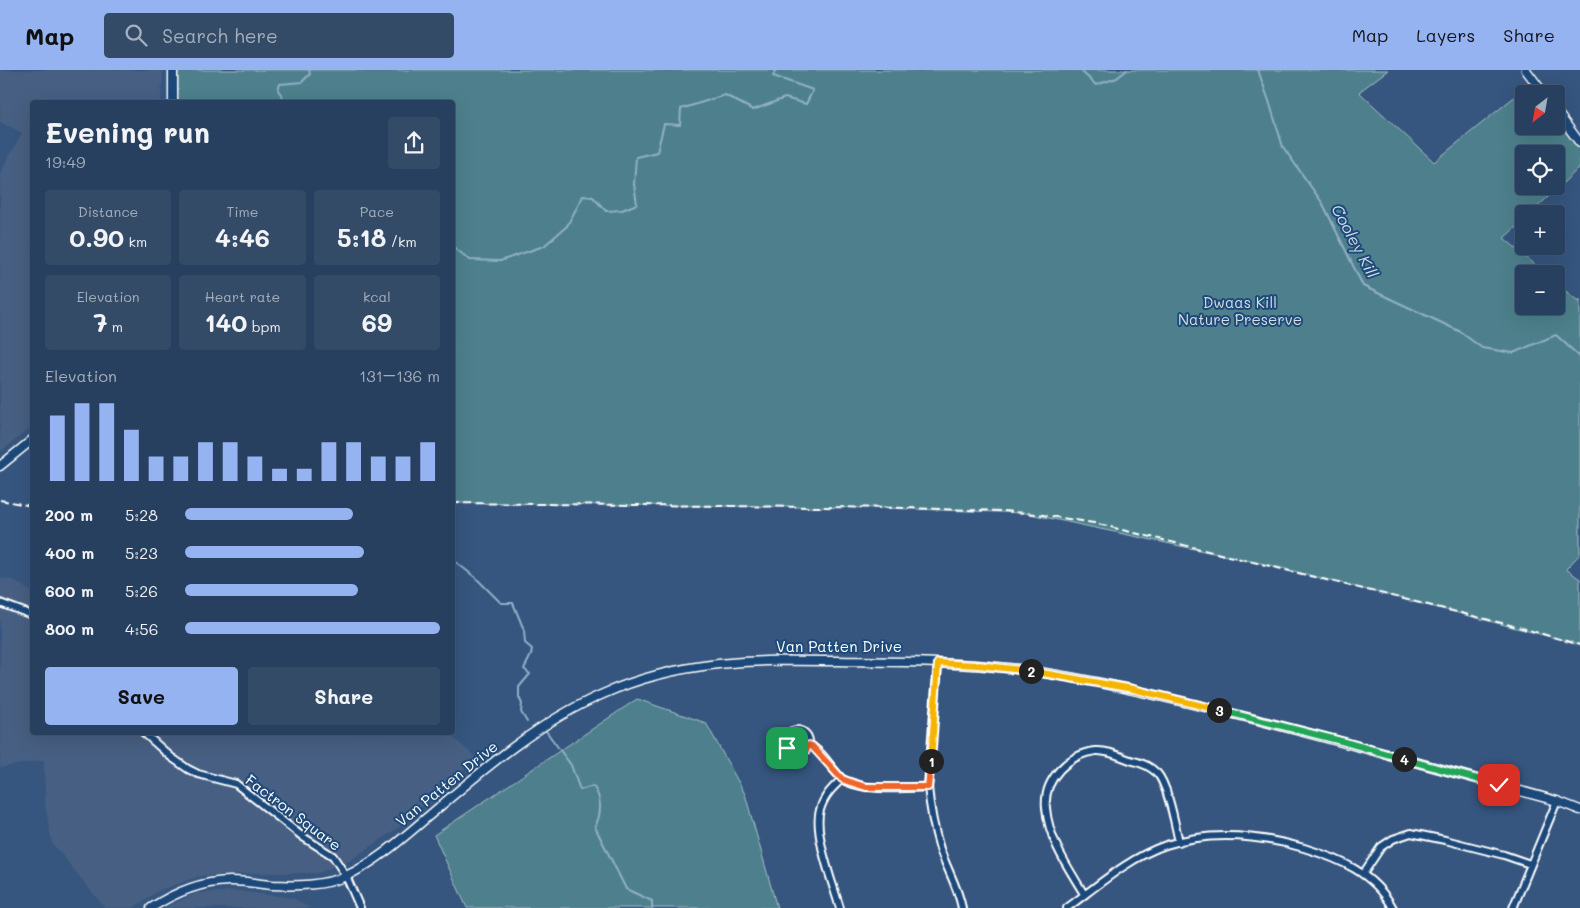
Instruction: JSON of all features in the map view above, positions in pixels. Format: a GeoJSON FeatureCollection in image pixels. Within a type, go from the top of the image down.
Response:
{"type":"FeatureCollection","features":[{"type":"Feature","properties":{"kind":"street"},"geometry":{"type":"LineString","coordinates":[[173,70],[173,100]]}},
{"type":"Feature","properties":{"kind":"street"},"geometry":{"type":"LineString","coordinates":[[1526,70],[1537,85]]}},
{"type":"Feature","properties":{"kind":"street"},"geometry":{"type":"LineString","coordinates":[[1565,123],[1580,143]]}},
{"type":"Feature","properties":{"kind":"street"},"geometry":{"type":"LineString","coordinates":[[0,466],[30,442]]}},
{"type":"Feature","properties":{"kind":"street"},"geometry":{"type":"LineString","coordinates":[[0,603],[30,615]]}},
{"type":"Feature","properties":{"kind":"street","name":"Van Patten Drive"},"geometry":{"type":"LineString","coordinates":[[151,908],[178,892],[203,884],[229,880],[273,885],[302,885],[346,876],[376,858],[482,771],[546,724],[580,704],[646,678],[691,667],[758,660],[904,661],[1018,669],[1133,689],[1345,742],[1557,801],[1580,810]]}},
{"type":"Feature","properties":{"kind":"street"},"geometry":{"type":"LineString","coordinates":[[938,663],[928,787],[940,849],[962,908]]}},
{"type":"Feature","properties":{"kind":"street","name":"Factron Square"},"geometry":{"type":"LineString","coordinates":[[147,735],[171,757],[188,769],[198,774],[236,784],[303,838],[333,856],[346,876],[360,908]]}},
{"type":"Feature","properties":{"kind":"street"},"geometry":{"type":"LineString","coordinates":[[809,745],[816,749],[842,779],[866,787],[928,787]]}},
{"type":"Feature","properties":{"kind":"street"},"geometry":{"type":"LineString","coordinates":[[1084,894],[1059,853],[1046,808],[1048,789],[1056,775],[1068,761],[1075,757],[1098,751],[1138,762],[1157,773],[1162,780],[1179,842]]}},
{"type":"Feature","properties":{"kind":"street"},"geometry":{"type":"LineString","coordinates":[[840,908],[821,840],[818,822],[819,811],[824,798],[842,779]]}},
{"type":"Feature","properties":{"kind":"street"},"geometry":{"type":"LineString","coordinates":[[1512,908],[1557,801]]}},
{"type":"Feature","properties":{"kind":"street"},"geometry":{"type":"LineString","coordinates":[[1363,874],[1381,847],[1392,839],[1411,833],[1504,855],[1530,864]]}},
{"type":"Feature","properties":{"kind":"street"},"geometry":{"type":"LineString","coordinates":[[1067,908],[1117,871],[1151,852],[1199,837],[1231,836],[1276,840],[1342,861],[1363,874],[1384,894],[1393,908]]}},
{"type":"Feature","properties":{"kind":"shaded area"},"geometry":{"type":"Polygon","coordinates":[[[0,70],[163,70],[161,100],[30,100],[30,429],[0,452],[0,173],[22,133],[0,122],[0,70]]]}},
{"type":"Feature","properties":{"kind":"shaded area"},"geometry":{"type":"Polygon","coordinates":[[[0,578],[13,580],[30,591],[30,735],[450,735],[476,758],[398,828],[349,861],[318,873],[258,873],[200,876],[160,890],[133,908],[105,908],[52,843],[45,804],[44,760],[0,768],[0,578]]]}},
{"type":"Feature","properties":{"kind":"shaded area"},"geometry":{"type":"Polygon","coordinates":[[[239,891],[293,898],[310,908],[163,908],[197,893],[239,891]]]}},
{"type":"Feature","properties":{"kind":"green space","name":"Dwaas Kill Nature Preserve"},"geometry":{"type":"Polygon","coordinates":[[[174,70],[1388,70],[1359,92],[1434,162],[1515,96],[1515,135],[1565,135],[1565,123],[1580,143],[1580,167],[1565,181],[1565,145],[1515,145],[1515,195],[1550,195],[1540,205],[1515,205],[1515,228],[1504,238],[1515,247],[1515,255],[1524,255],[1536,265],[1515,265],[1515,315],[1565,315],[1565,290],[1578,301],[1580,299],[1580,554],[1566,569],[1580,579],[1580,646],[1563,640],[1274,566],[1025,513],[883,508],[455,503],[455,100],[173,100],[174,70]]]}},
{"type":"Feature","properties":{"kind":"green space","name":"Dwaas Kill Nature Preserve"},"geometry":{"type":"Polygon","coordinates":[[[1534,81],[1537,85],[1529,85],[1534,81]]]}},
{"type":"Feature","properties":{"kind":"green space"},"geometry":{"type":"Polygon","coordinates":[[[637,699],[706,723],[745,794],[777,908],[467,908],[434,835],[637,699]]]}},
{"type":"Feature","properties":{"kind":"waterway"},"geometry":{"type":"LineString","coordinates":[[285,100],[278,90],[280,84],[302,82],[310,74],[309,70]]}},
{"type":"Feature","properties":{"kind":"waterway"},"geometry":{"type":"LineString","coordinates":[[455,248],[470,260],[500,261],[544,246],[567,226],[583,196],[593,197],[606,211],[622,210],[637,204],[634,184],[636,157],[657,152],[664,124],[680,125],[681,109],[725,95],[753,110],[785,98],[806,104],[813,90],[773,76],[776,70]]}},
{"type":"Feature","properties":{"kind":"waterway"},"geometry":{"type":"LineString","coordinates":[[1080,70],[1096,85],[1117,78],[1127,70]]}},
{"type":"Feature","properties":{"kind":"waterway","name":"Cooley Kill"},"geometry":{"type":"LineString","coordinates":[[1258,70],[1283,147],[1323,204],[1363,286],[1459,331],[1482,348],[1513,353],[1556,335],[1580,357]]}},
{"type":"Feature","properties":{"kind":"waterway"},"geometry":{"type":"LineString","coordinates":[[455,561],[476,578],[501,603],[513,603],[524,630],[525,643],[532,649],[524,669],[530,674],[519,687],[519,697],[522,704],[521,712],[527,722]]}},
{"type":"Feature","properties":{"kind":"waterway"},"geometry":{"type":"LineString","coordinates":[[546,731],[571,765],[580,790],[593,786],[596,791],[600,806],[595,827],[626,889],[652,901],[652,908]]}},
{"type":"Feature","properties":{"kind":"railway"},"geometry":{"type":"LineString","coordinates":[[0,500],[30,506]]}},
{"type":"Feature","properties":{"kind":"railway"},"geometry":{"type":"LineString","coordinates":[[455,503],[908,508],[1037,514],[1094,523],[1522,628],[1580,645]]}},
{"type":"Feature","properties":{"kind":"route"},"geometry":{"type":"LineString","coordinates":[[787,748],[794,754],[800,754],[809,745],[812,746],[827,760],[842,779],[866,787],[928,787],[938,663],[978,665],[1018,669],[1133,689],[1345,742],[1499,785]]}}]}
